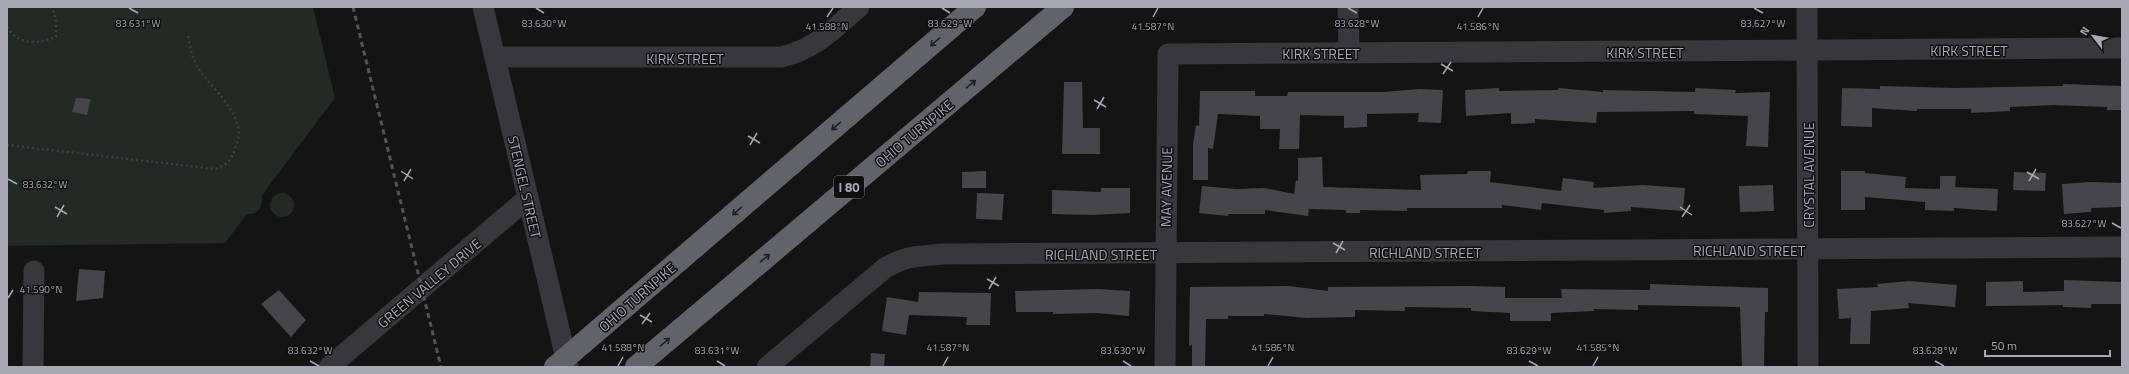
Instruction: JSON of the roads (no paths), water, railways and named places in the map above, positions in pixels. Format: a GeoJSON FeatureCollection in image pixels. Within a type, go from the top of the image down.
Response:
{"type":"FeatureCollection","features":[{"type":"Feature","properties":{"kind":"highway","name":"OHIO TURNPIKE"},"geometry":{"type":"LineString","coordinates":[[554,367],[975,7]]}},
{"type":"Feature","properties":{"kind":"highway","name":"OHIO TURNPIKE"},"geometry":{"type":"LineString","coordinates":[[636,367],[1063,7]]}},
{"type":"Feature","properties":{"kind":"street","name":"STENGEL STREET"},"geometry":{"type":"LineString","coordinates":[[483,7],[568,367]]}},
{"type":"Feature","properties":{"kind":"street","name":"KIRK STREET"},"geometry":{"type":"LineString","coordinates":[[495,57],[781,58],[800,53],[817,43],[859,7]]}},
{"type":"Feature","properties":{"kind":"street"},"geometry":{"type":"LineString","coordinates":[[1348,7],[1349,53]]}},
{"type":"Feature","properties":{"kind":"street","name":"CRYSTAL AVENUE"},"geometry":{"type":"LineString","coordinates":[[1807,7],[1808,367]]}},
{"type":"Feature","properties":{"kind":"street","name":"KIRK STREET"},"geometry":{"type":"LineString","coordinates":[[1168,54],[2122,48]]}},
{"type":"Feature","properties":{"kind":"street","name":"MAY AVENUE"},"geometry":{"type":"LineString","coordinates":[[1165,367],[1168,54]]}},
{"type":"Feature","properties":{"kind":"street","name":"GREEN VALLEY DRIVE"},"geometry":{"type":"LineString","coordinates":[[329,367],[528,198]]}},
{"type":"Feature","properties":{"kind":"street","name":"RICHLAND STREET"},"geometry":{"type":"LineString","coordinates":[[767,367],[885,268],[903,258],[945,254],[1165,254],[2122,247]]}},
{"type":"Feature","properties":{"kind":"street"},"geometry":{"type":"LineString","coordinates":[[33,367],[34,271]]}},
{"type":"Feature","properties":{"kind":"railway"},"geometry":{"type":"LineString","coordinates":[[353,7],[441,367]]}}]}
